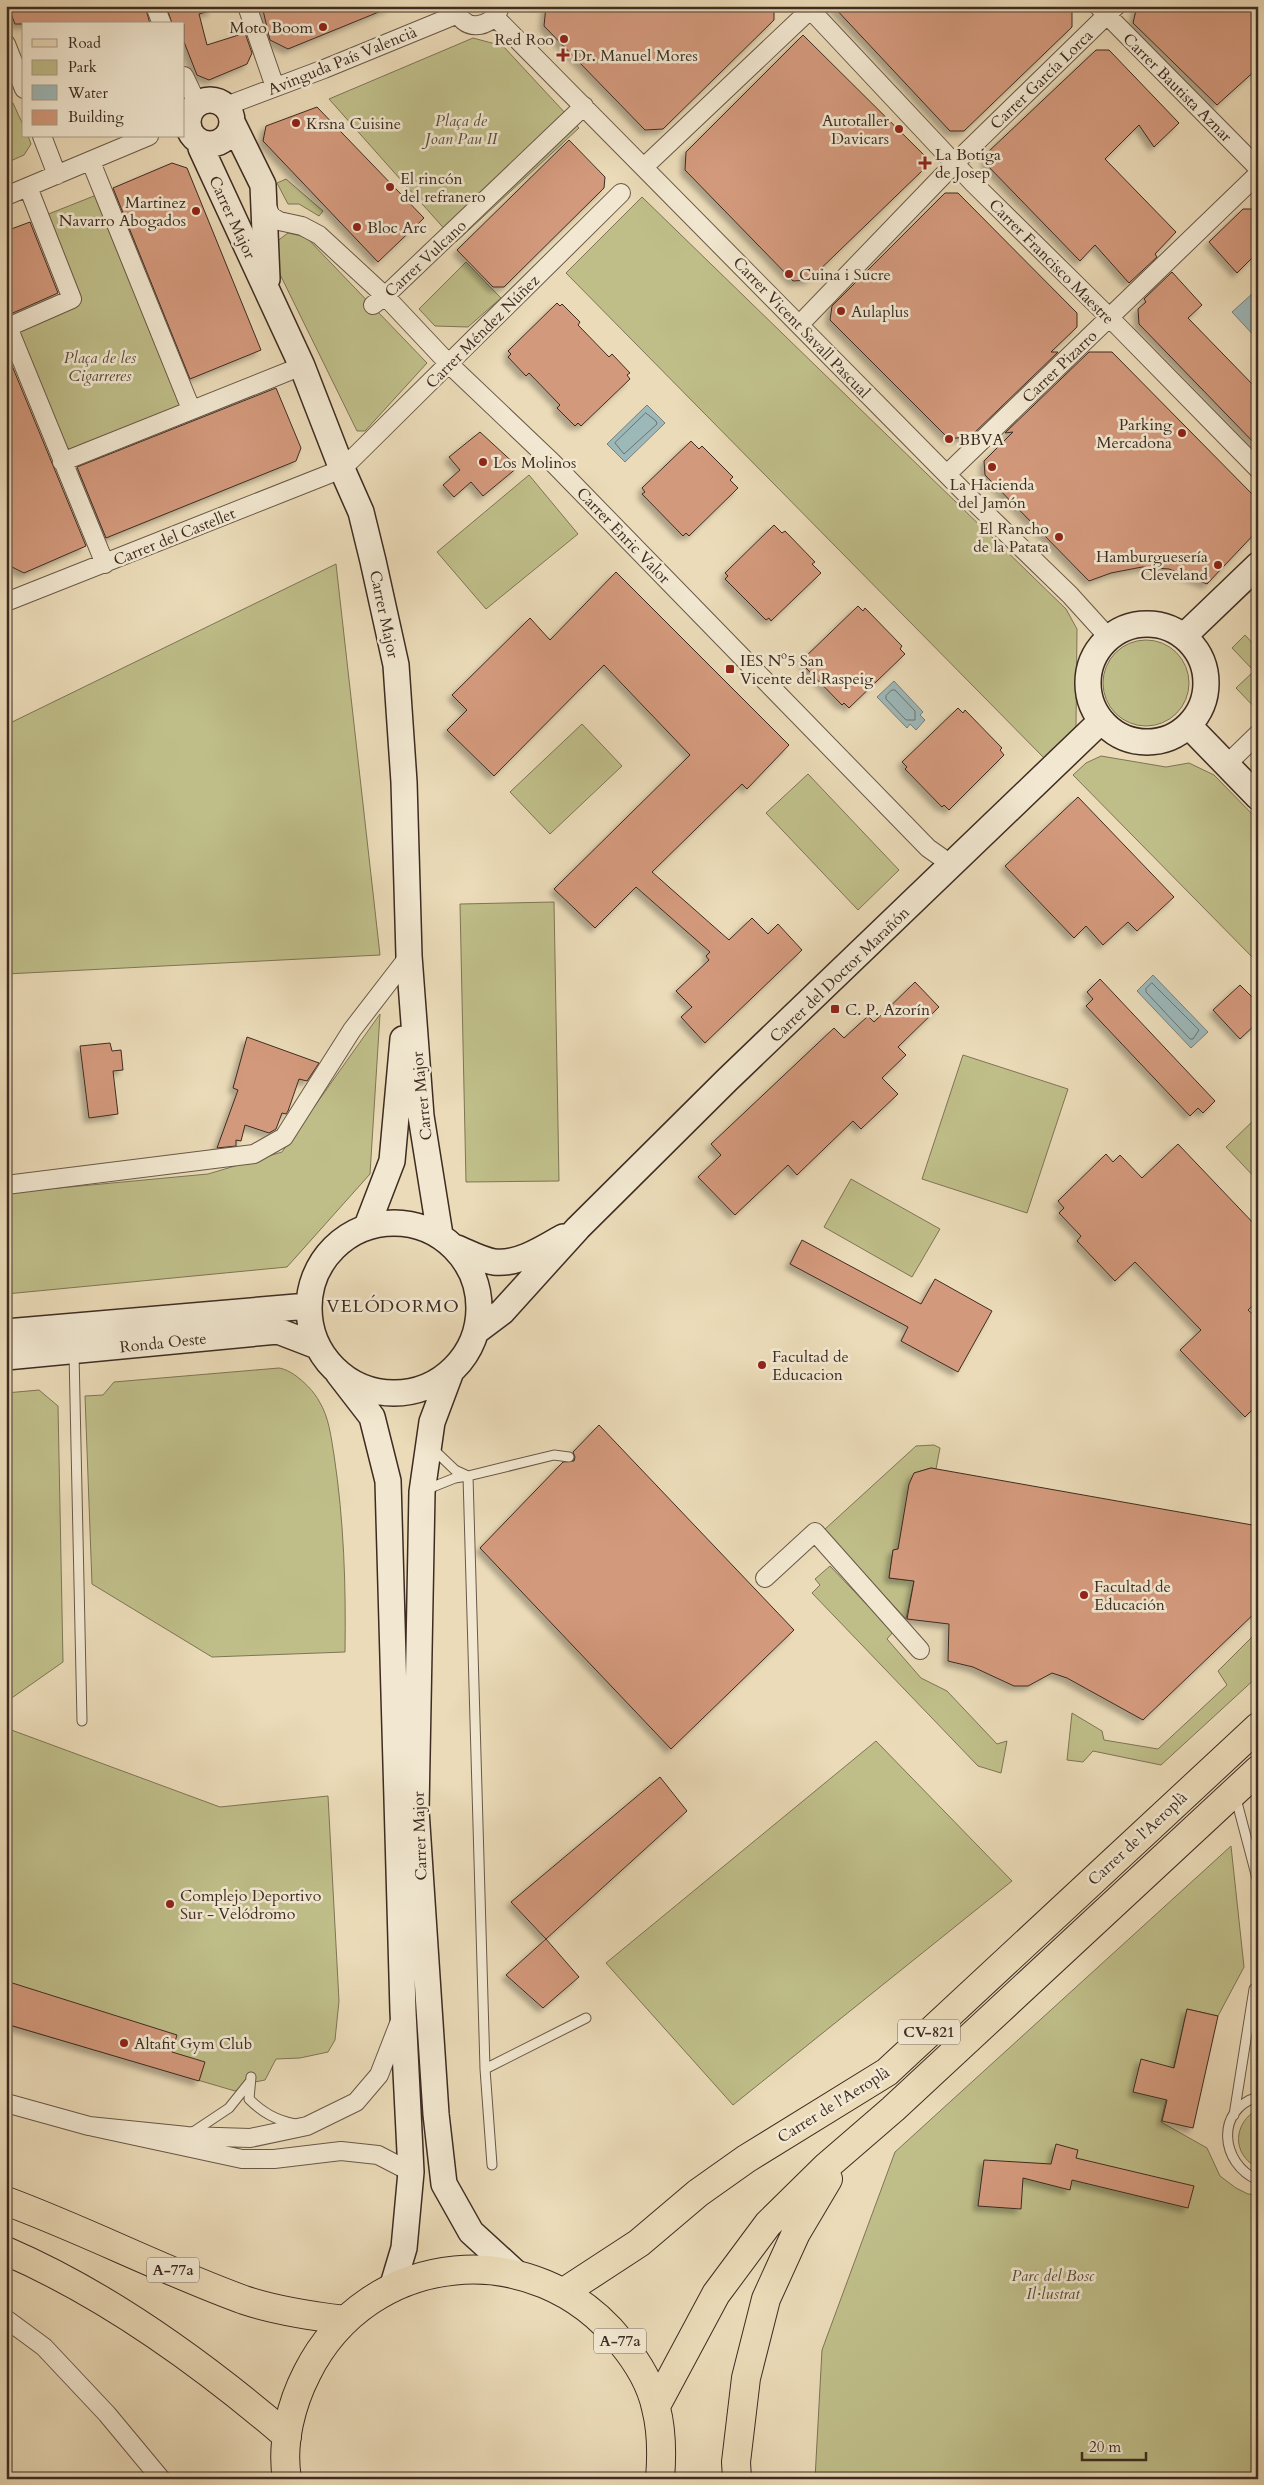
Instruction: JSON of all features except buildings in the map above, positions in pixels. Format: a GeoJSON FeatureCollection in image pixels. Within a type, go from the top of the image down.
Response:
{"type":"FeatureCollection","features":[{"type":"Feature","properties":{"kind":"main road","name":"Carrer de l'Aeroplà"},"geometry":{"type":"LineString","coordinates":[[564,2292],[639,2243],[698,2193],[746,2159],[887,2072],[1258,1727]]}},
{"type":"Feature","properties":{"kind":"main road","name":"Carrer de l'Aeroplà"},"geometry":{"type":"LineString","coordinates":[[656,2406],[716,2294],[768,2224],[827,2166],[893,2109],[1258,1770]]}},
{"type":"Feature","properties":{"kind":"main road"},"geometry":{"type":"LineString","coordinates":[[737,2479],[736,2462],[746,2378],[766,2299],[796,2233],[824,2184],[893,2109]]}},
{"type":"Feature","properties":{"kind":"main road","name":"A-77a"},"geometry":{"type":"LineString","coordinates":[[6,2201],[56,2220],[245,2300],[295,2314],[345,2320]]}},
{"type":"Feature","properties":{"kind":"main road"},"geometry":{"type":"LineString","coordinates":[[6,2251],[72,2285],[139,2324],[178,2350],[254,2408],[287,2436]]}},
{"type":"Feature","properties":{"kind":"main road","name":"A-77a"},"geometry":{"type":"LineString","coordinates":[[286,2476],[287,2436],[297,2393],[316,2354],[345,2320],[367,2302],[392,2288],[432,2274],[475,2269],[517,2274],[564,2292],[605,2321],[636,2360],[656,2406],[663,2450],[660,2479]]}},
{"type":"Feature","properties":{"kind":"street"},"geometry":{"type":"LineString","coordinates":[[155,6],[161,22]]}},
{"type":"Feature","properties":{"kind":"street"},"geometry":{"type":"LineString","coordinates":[[247,6],[275,87]]}},
{"type":"Feature","properties":{"kind":"street"},"geometry":{"type":"LineString","coordinates":[[644,167],[811,7]]}},
{"type":"Feature","properties":{"kind":"street","name":"Carrer Francisco Maestre"},"geometry":{"type":"LineString","coordinates":[[811,7],[955,163],[1258,469]]}},
{"type":"Feature","properties":{"kind":"street","name":"Carrer García Lorca"},"geometry":{"type":"LineString","coordinates":[[800,324],[1107,9]]}},
{"type":"Feature","properties":{"kind":"street","name":"Carrer Bautista Aznar"},"geometry":{"type":"LineString","coordinates":[[1107,9],[1258,168]]}},
{"type":"Feature","properties":{"kind":"street"},"geometry":{"type":"LineString","coordinates":[[457,10],[462,19],[471,25],[488,23],[498,12]]}},
{"type":"Feature","properties":{"kind":"street","name":"Avinguda País Valencià"},"geometry":{"type":"LineString","coordinates":[[229,114],[275,87],[324,69],[457,10]]}},
{"type":"Feature","properties":{"kind":"street","name":"Carrer Vicent Savall Pascual"},"geometry":{"type":"LineString","coordinates":[[498,12],[584,106],[1070,596],[1109,638]]}},
{"type":"Feature","properties":{"kind":"street"},"geometry":{"type":"LineString","coordinates":[[6,44],[22,84]]}},
{"type":"Feature","properties":{"kind":"street"},"geometry":{"type":"LineString","coordinates":[[185,84],[189,130],[195,139],[201,143],[211,144],[224,139],[230,131],[229,114],[218,101],[210,99],[189,114]]}},
{"type":"Feature","properties":{"kind":"street","name":"Carrer Vulcano"},"geometry":{"type":"LineString","coordinates":[[379,301],[584,106]]}},
{"type":"Feature","properties":{"kind":"street","name":"Carrer Major"},"geometry":{"type":"LineString","coordinates":[[229,114],[263,185],[268,291]]}},
{"type":"Feature","properties":{"kind":"street"},"geometry":{"type":"LineString","coordinates":[[43,138],[58,175]]}},
{"type":"Feature","properties":{"kind":"street"},"geometry":{"type":"LineString","coordinates":[[6,196],[145,138]]}},
{"type":"Feature","properties":{"kind":"street","name":"Carrer Major"},"geometry":{"type":"LineString","coordinates":[[201,143],[302,366],[342,469],[361,512],[396,665],[404,782],[409,956],[421,1116],[449,1242]]}},
{"type":"Feature","properties":{"kind":"street"},"geometry":{"type":"LineString","coordinates":[[91,162],[191,409]]}},
{"type":"Feature","properties":{"kind":"street","name":"Carrer Pizarro"},"geometry":{"type":"LineString","coordinates":[[947,474],[1258,174]]}},
{"type":"Feature","properties":{"kind":"street"},"geometry":{"type":"LineString","coordinates":[[28,187],[72,299],[7,328],[105,564]]}},
{"type":"Feature","properties":{"kind":"street","name":"Carrer Méndez Núñez"},"geometry":{"type":"LineString","coordinates":[[342,469],[621,193]]}},
{"type":"Feature","properties":{"kind":"street","name":"Carrer Enric Valor"},"geometry":{"type":"LineString","coordinates":[[264,202],[272,216],[280,222],[302,226],[319,234],[379,301],[552,462],[928,848],[952,865]]}},
{"type":"Feature","properties":{"kind":"street"},"geometry":{"type":"LineString","coordinates":[[62,462],[302,366]]}},
{"type":"Feature","properties":{"kind":"street","name":"Carrer del Castellet"},"geometry":{"type":"LineString","coordinates":[[6,602],[342,469]]}},
{"type":"Feature","properties":{"kind":"street"},"geometry":{"type":"LineString","coordinates":[[1184,636],[1258,565]]}},
{"type":"Feature","properties":{"kind":"street"},"geometry":{"type":"LineString","coordinates":[[1149,623],[1171,628],[1184,636],[1198,651],[1204,665],[1207,688],[1201,710],[1189,726],[1165,740],[1134,741],[1117,734],[1101,721],[1093,708],[1087,687],[1091,663],[1109,638],[1131,626],[1149,623]]}},
{"type":"Feature","properties":{"kind":"street","name":"Carrer del Doctor Marañón"},"geometry":{"type":"LineString","coordinates":[[578,1228],[727,1080],[1101,721]]}},
{"type":"Feature","properties":{"kind":"street"},"geometry":{"type":"LineString","coordinates":[[1189,726],[1225,766],[1258,797]]}},
{"type":"Feature","properties":{"kind":"street"},"geometry":{"type":"LineString","coordinates":[[1225,766],[1258,734]]}},
{"type":"Feature","properties":{"kind":"street"},"geometry":{"type":"LineString","coordinates":[[6,1185],[254,1154],[284,1137],[352,1030],[409,956]]}},
{"type":"Feature","properties":{"kind":"street","name":"Carrer Major"},"geometry":{"type":"LineString","coordinates":[[367,1226],[392,1161],[409,956]]}},
{"type":"Feature","properties":{"kind":"street"},"geometry":{"type":"LineString","coordinates":[[449,1242],[474,1274],[481,1306],[478,1330],[473,1343],[450,1374],[422,1389],[397,1394],[366,1389],[338,1373],[317,1346],[309,1322],[308,1306],[309,1296],[318,1267],[336,1244],[367,1226],[394,1222],[420,1225],[449,1242],[493,1262],[507,1261],[541,1250],[578,1228]]}},
{"type":"Feature","properties":{"kind":"street"},"geometry":{"type":"LineString","coordinates":[[478,1330],[502,1312],[578,1228]]}},
{"type":"Feature","properties":{"kind":"street","name":"Ronda Oeste"},"geometry":{"type":"LineString","coordinates":[[6,1332],[308,1306]]}},
{"type":"Feature","properties":{"kind":"street","name":"Ronda Oeste"},"geometry":{"type":"LineString","coordinates":[[6,1357],[278,1331],[317,1346]]}},
{"type":"Feature","properties":{"kind":"street","name":"Carrer Major"},"geometry":{"type":"LineString","coordinates":[[338,1373],[372,1417],[388,1481],[403,2011],[411,2172],[404,2248],[392,2288]]}},
{"type":"Feature","properties":{"kind":"street","name":"Carrer Major"},"geometry":{"type":"LineString","coordinates":[[450,1374],[432,1422],[422,1492],[416,1810],[436,2114],[444,2184],[471,2232],[517,2274]]}},
{"type":"Feature","properties":{"kind":"street"},"geometry":{"type":"LineString","coordinates":[[765,1578],[815,1532],[920,1650]]}},
{"type":"Feature","properties":{"kind":"street"},"geometry":{"type":"LineString","coordinates":[[88,2126],[187,2136],[250,2138],[308,2126],[356,2102],[379,2075],[403,2011]]}},
{"type":"Feature","properties":{"kind":"street"},"geometry":{"type":"LineString","coordinates":[[6,2103],[88,2126],[242,2159],[274,2159],[341,2151],[378,2155],[411,2172]]}},
{"type":"Feature","properties":{"kind":"street"},"geometry":{"type":"LineString","coordinates":[[6,2319],[44,2347],[106,2414],[161,2479]]}},
{"type":"Feature","properties":{"kind":"lane"},"geometry":{"type":"LineString","coordinates":[[74,1350],[82,1721]]}},
{"type":"Feature","properties":{"kind":"lane"},"geometry":{"type":"LineString","coordinates":[[428,1445],[456,1470],[468,1476]]}},
{"type":"Feature","properties":{"kind":"lane"},"geometry":{"type":"LineString","coordinates":[[422,1492],[456,1478],[554,1455],[568,1457]]}},
{"type":"Feature","properties":{"kind":"lane"},"geometry":{"type":"LineString","coordinates":[[468,1476],[485,2069],[492,2165]]}},
{"type":"Feature","properties":{"kind":"lane"},"geometry":{"type":"LineString","coordinates":[[1234,1792],[1254,1851],[1258,1882]]}},
{"type":"Feature","properties":{"kind":"lane"},"geometry":{"type":"LineString","coordinates":[[1258,1986],[1254,1989],[1234,2114],[1228,2127],[1227,2139],[1230,2155],[1237,2166],[1248,2176],[1258,2180]]}},
{"type":"Feature","properties":{"kind":"lane"},"geometry":{"type":"LineString","coordinates":[[485,2069],[586,2018]]}},
{"type":"Feature","properties":{"kind":"lane"},"geometry":{"type":"LineString","coordinates":[[187,2136],[229,2108],[250,2080],[249,2099],[261,2111],[279,2120],[308,2126]]}},
{"type":"Feature","properties":{"kind":"lane"},"geometry":{"type":"LineString","coordinates":[[1234,2114],[1240,2107],[1258,2097]]}},
{"type":"Feature","properties":{"kind":"green space","name":"Plaça de Joan Pau II"},"geometry":{"type":"Polygon","coordinates":[[[473,38],[503,46],[579,128],[456,242],[329,99],[473,38]]]}},
{"type":"Feature","properties":{"kind":"green space"},"geometry":{"type":"Polygon","coordinates":[[[13,103],[22,123],[22,138],[29,138],[31,144],[24,155],[6,163],[6,104],[13,103]]]}},
{"type":"Feature","properties":{"kind":"green space"},"geometry":{"type":"Polygon","coordinates":[[[286,179],[323,211],[319,216],[299,204],[288,204],[277,183],[286,179]]]}},
{"type":"Feature","properties":{"kind":"green space","name":"Plaça de les Cigarreres"},"geometry":{"type":"Polygon","coordinates":[[[99,194],[185,406],[66,455],[16,330],[75,304],[41,217],[99,194]]]}},
{"type":"Feature","properties":{"kind":"green space"},"geometry":{"type":"Polygon","coordinates":[[[642,197],[1066,609],[1077,629],[1076,726],[1046,760],[566,273],[642,197]]]}},
{"type":"Feature","properties":{"kind":"green space"},"geometry":{"type":"Polygon","coordinates":[[[288,233],[306,237],[427,363],[365,431],[357,431],[271,256],[276,242],[288,233]]]}},
{"type":"Feature","properties":{"kind":"green space"},"geometry":{"type":"Polygon","coordinates":[[[466,262],[501,298],[468,327],[435,326],[419,309],[466,262]]]}},
{"type":"Feature","properties":{"kind":"green space"},"geometry":{"type":"Polygon","coordinates":[[[529,475],[578,534],[486,609],[437,552],[529,475]]]}},
{"type":"Feature","properties":{"kind":"green space"},"geometry":{"type":"Polygon","coordinates":[[[336,564],[380,955],[6,974],[6,725],[336,564]]]}},
{"type":"Feature","properties":{"kind":"green space"},"geometry":{"type":"Polygon","coordinates":[[[1245,635],[1258,649],[1258,711],[1236,688],[1254,671],[1232,648],[1245,635]]]}},
{"type":"Feature","properties":{"kind":"green space"},"geometry":{"type":"Polygon","coordinates":[[[1146,640],[1162,643],[1170,647],[1182,659],[1186,667],[1189,683],[1186,699],[1182,707],[1170,719],[1162,723],[1146,726],[1130,723],[1122,719],[1110,707],[1106,699],[1103,683],[1106,667],[1110,659],[1122,647],[1130,643],[1146,640]]]}},
{"type":"Feature","properties":{"kind":"green space"},"geometry":{"type":"Polygon","coordinates":[[[582,724],[622,766],[550,834],[510,792],[582,724]]]}},
{"type":"Feature","properties":{"kind":"green space"},"geometry":{"type":"Polygon","coordinates":[[[1101,756],[1166,767],[1189,763],[1214,775],[1258,820],[1258,963],[1073,775],[1086,763],[1101,756]]]}},
{"type":"Feature","properties":{"kind":"green space"},"geometry":{"type":"Polygon","coordinates":[[[808,774],[899,870],[858,910],[766,813],[808,774]]]}},
{"type":"Feature","properties":{"kind":"green space"},"geometry":{"type":"Polygon","coordinates":[[[554,902],[559,1181],[466,1182],[460,904],[554,902]]]}},
{"type":"Feature","properties":{"kind":"green space"},"geometry":{"type":"Polygon","coordinates":[[[380,1014],[370,1174],[287,1267],[6,1294],[6,1193],[208,1174],[282,1152],[380,1014]]]}},
{"type":"Feature","properties":{"kind":"green space"},"geometry":{"type":"Polygon","coordinates":[[[963,1055],[1068,1089],[1027,1213],[922,1179],[963,1055]]]}},
{"type":"Feature","properties":{"kind":"green space"},"geometry":{"type":"Polygon","coordinates":[[[1258,1116],[1258,1181],[1226,1147],[1258,1116]]]}},
{"type":"Feature","properties":{"kind":"green space"},"geometry":{"type":"Polygon","coordinates":[[[851,1179],[940,1229],[912,1277],[824,1227],[851,1179]]]}},
{"type":"Feature","properties":{"kind":"green space"},"geometry":{"type":"Polygon","coordinates":[[[279,1368],[290,1372],[302,1380],[312,1391],[322,1407],[329,1427],[342,1529],[345,1578],[345,1652],[212,1657],[92,1584],[85,1396],[103,1395],[114,1382],[279,1368]]]}},
{"type":"Feature","properties":{"kind":"green space"},"geometry":{"type":"Polygon","coordinates":[[[39,1390],[58,1406],[63,1662],[6,1702],[6,1393],[39,1390]]]}},
{"type":"Feature","properties":{"kind":"green space"},"geometry":{"type":"Polygon","coordinates":[[[934,1445],[940,1448],[936,1469],[931,1468],[914,1473],[898,1549],[893,1550],[889,1578],[914,1581],[906,1619],[824,1530],[916,1446],[934,1445]]]}},
{"type":"Feature","properties":{"kind":"green space"},"geometry":{"type":"Polygon","coordinates":[[[830,1566],[893,1632],[887,1639],[921,1678],[947,1691],[997,1744],[1007,1741],[1001,1773],[978,1766],[812,1593],[820,1585],[815,1579],[830,1566]]]}},
{"type":"Feature","properties":{"kind":"green space"},"geometry":{"type":"Polygon","coordinates":[[[1258,1631],[1258,1676],[1161,1765],[1093,1751],[1083,1762],[1067,1760],[1072,1713],[1102,1731],[1104,1740],[1158,1749],[1227,1685],[1218,1671],[1258,1631]]]}},
{"type":"Feature","properties":{"kind":"green space","name":"Complejo Deportivo Sur - Velódromo"},"geometry":{"type":"Polygon","coordinates":[[[6,1728],[220,1807],[328,1796],[339,2001],[335,2040],[328,2052],[300,2058],[276,2059],[265,2080],[250,2083],[235,2091],[6,2024],[6,1728]]]}},
{"type":"Feature","properties":{"kind":"green space"},"geometry":{"type":"Polygon","coordinates":[[[876,1741],[1012,1881],[733,2105],[606,1963],[876,1741]]]}},
{"type":"Feature","properties":{"kind":"green space","name":"Parc del Bosc Il·lustrat"},"geometry":{"type":"Polygon","coordinates":[[[1231,1846],[1244,1967],[1218,2016],[1187,2009],[1161,2122],[1207,2148],[1220,2176],[1248,2194],[1258,2195],[1258,2479],[815,2479],[822,2350],[895,2152],[1231,1846]]]}},
{"type":"Feature","properties":{"kind":"green space"},"geometry":{"type":"Polygon","coordinates":[[[1258,2109],[1258,2168],[1243,2155],[1238,2138],[1244,2122],[1258,2109]]]}},
{"type":"Feature","properties":{"kind":"water"},"geometry":{"type":"Polygon","coordinates":[[[1252,294],[1258,300],[1258,340],[1232,312],[1252,294]]]}},
{"type":"Feature","properties":{"kind":"water"},"geometry":{"type":"Polygon","coordinates":[[[647,405],[665,423],[625,462],[607,444],[647,405]]]}},
{"type":"Feature","properties":{"kind":"water"},"geometry":{"type":"Polygon","coordinates":[[[894,681],[923,712],[920,715],[925,720],[916,730],[910,724],[907,728],[877,697],[894,681]]]}},
{"type":"Feature","properties":{"kind":"water"},"geometry":{"type":"Polygon","coordinates":[[[1153,975],[1208,1032],[1191,1048],[1137,991],[1153,975]]]}},
{"type":"Feature","properties":{"kind":"place","name":"Moto Boom"},"geometry":{"type":"Point","coordinates":[323,27]}},
{"type":"Feature","properties":{"kind":"place","name":"Red Roo"},"geometry":{"type":"Point","coordinates":[564,39]}},
{"type":"Feature","properties":{"kind":"place","name":"Dr. Manuel Mores"},"geometry":{"type":"Point","coordinates":[563,55]}},
{"type":"Feature","properties":{"kind":"place","name":"Krsna Cuisine"},"geometry":{"type":"Point","coordinates":[296,123]}},
{"type":"Feature","properties":{"kind":"place","name":"Autotaller Davicars"},"geometry":{"type":"Point","coordinates":[899,129]}},
{"type":"Feature","properties":{"kind":"place","name":"La Botiga de Josep"},"geometry":{"type":"Point","coordinates":[925,163]}},
{"type":"Feature","properties":{"kind":"place","name":"El rincón del refranero"},"geometry":{"type":"Point","coordinates":[390,187]}},
{"type":"Feature","properties":{"kind":"place","name":"Martinez Navarro Abogados"},"geometry":{"type":"Point","coordinates":[196,211]}},
{"type":"Feature","properties":{"kind":"place","name":"Bloc Arc"},"geometry":{"type":"Point","coordinates":[357,227]}},
{"type":"Feature","properties":{"kind":"place","name":"Cuina i Sucre"},"geometry":{"type":"Point","coordinates":[789,274]}},
{"type":"Feature","properties":{"kind":"place","name":"Aulaplus"},"geometry":{"type":"Point","coordinates":[841,311]}},
{"type":"Feature","properties":{"kind":"place","name":"Parking Mercadona"},"geometry":{"type":"Point","coordinates":[1182,433]}},
{"type":"Feature","properties":{"kind":"place","name":"BBVA"},"geometry":{"type":"Point","coordinates":[949,439]}},
{"type":"Feature","properties":{"kind":"place","name":"Los Molinos"},"geometry":{"type":"Point","coordinates":[483,462]}},
{"type":"Feature","properties":{"kind":"place","name":"La Hacienda del Jamón"},"geometry":{"type":"Point","coordinates":[992,467]}},
{"type":"Feature","properties":{"kind":"place","name":"El Rancho de la Patata"},"geometry":{"type":"Point","coordinates":[1059,537]}},
{"type":"Feature","properties":{"kind":"place","name":"Hamburguesería Cleveland"},"geometry":{"type":"Point","coordinates":[1218,565]}},
{"type":"Feature","properties":{"kind":"place","name":"IES Nº5 San Vicente del Raspeig"},"geometry":{"type":"Point","coordinates":[730,669]}},
{"type":"Feature","properties":{"kind":"place","name":"C. P. Azorín"},"geometry":{"type":"Point","coordinates":[835,1009]}},
{"type":"Feature","properties":{"kind":"place","name":"Facultad de Educacion"},"geometry":{"type":"Point","coordinates":[762,1365]}},
{"type":"Feature","properties":{"kind":"place","name":"Facultad de Educación"},"geometry":{"type":"Point","coordinates":[1084,1595]}},
{"type":"Feature","properties":{"kind":"place","name":"Complejo Deportivo Sur - Velódromo"},"geometry":{"type":"Point","coordinates":[170,1904]}},
{"type":"Feature","properties":{"kind":"place","name":"Altafit Gym Club"},"geometry":{"type":"Point","coordinates":[124,2043]}},
{"type":"Feature","properties":{"kind":"district","name":"VELÓDORMO"},"geometry":{"type":"Point","coordinates":[393,1306]}}]}
